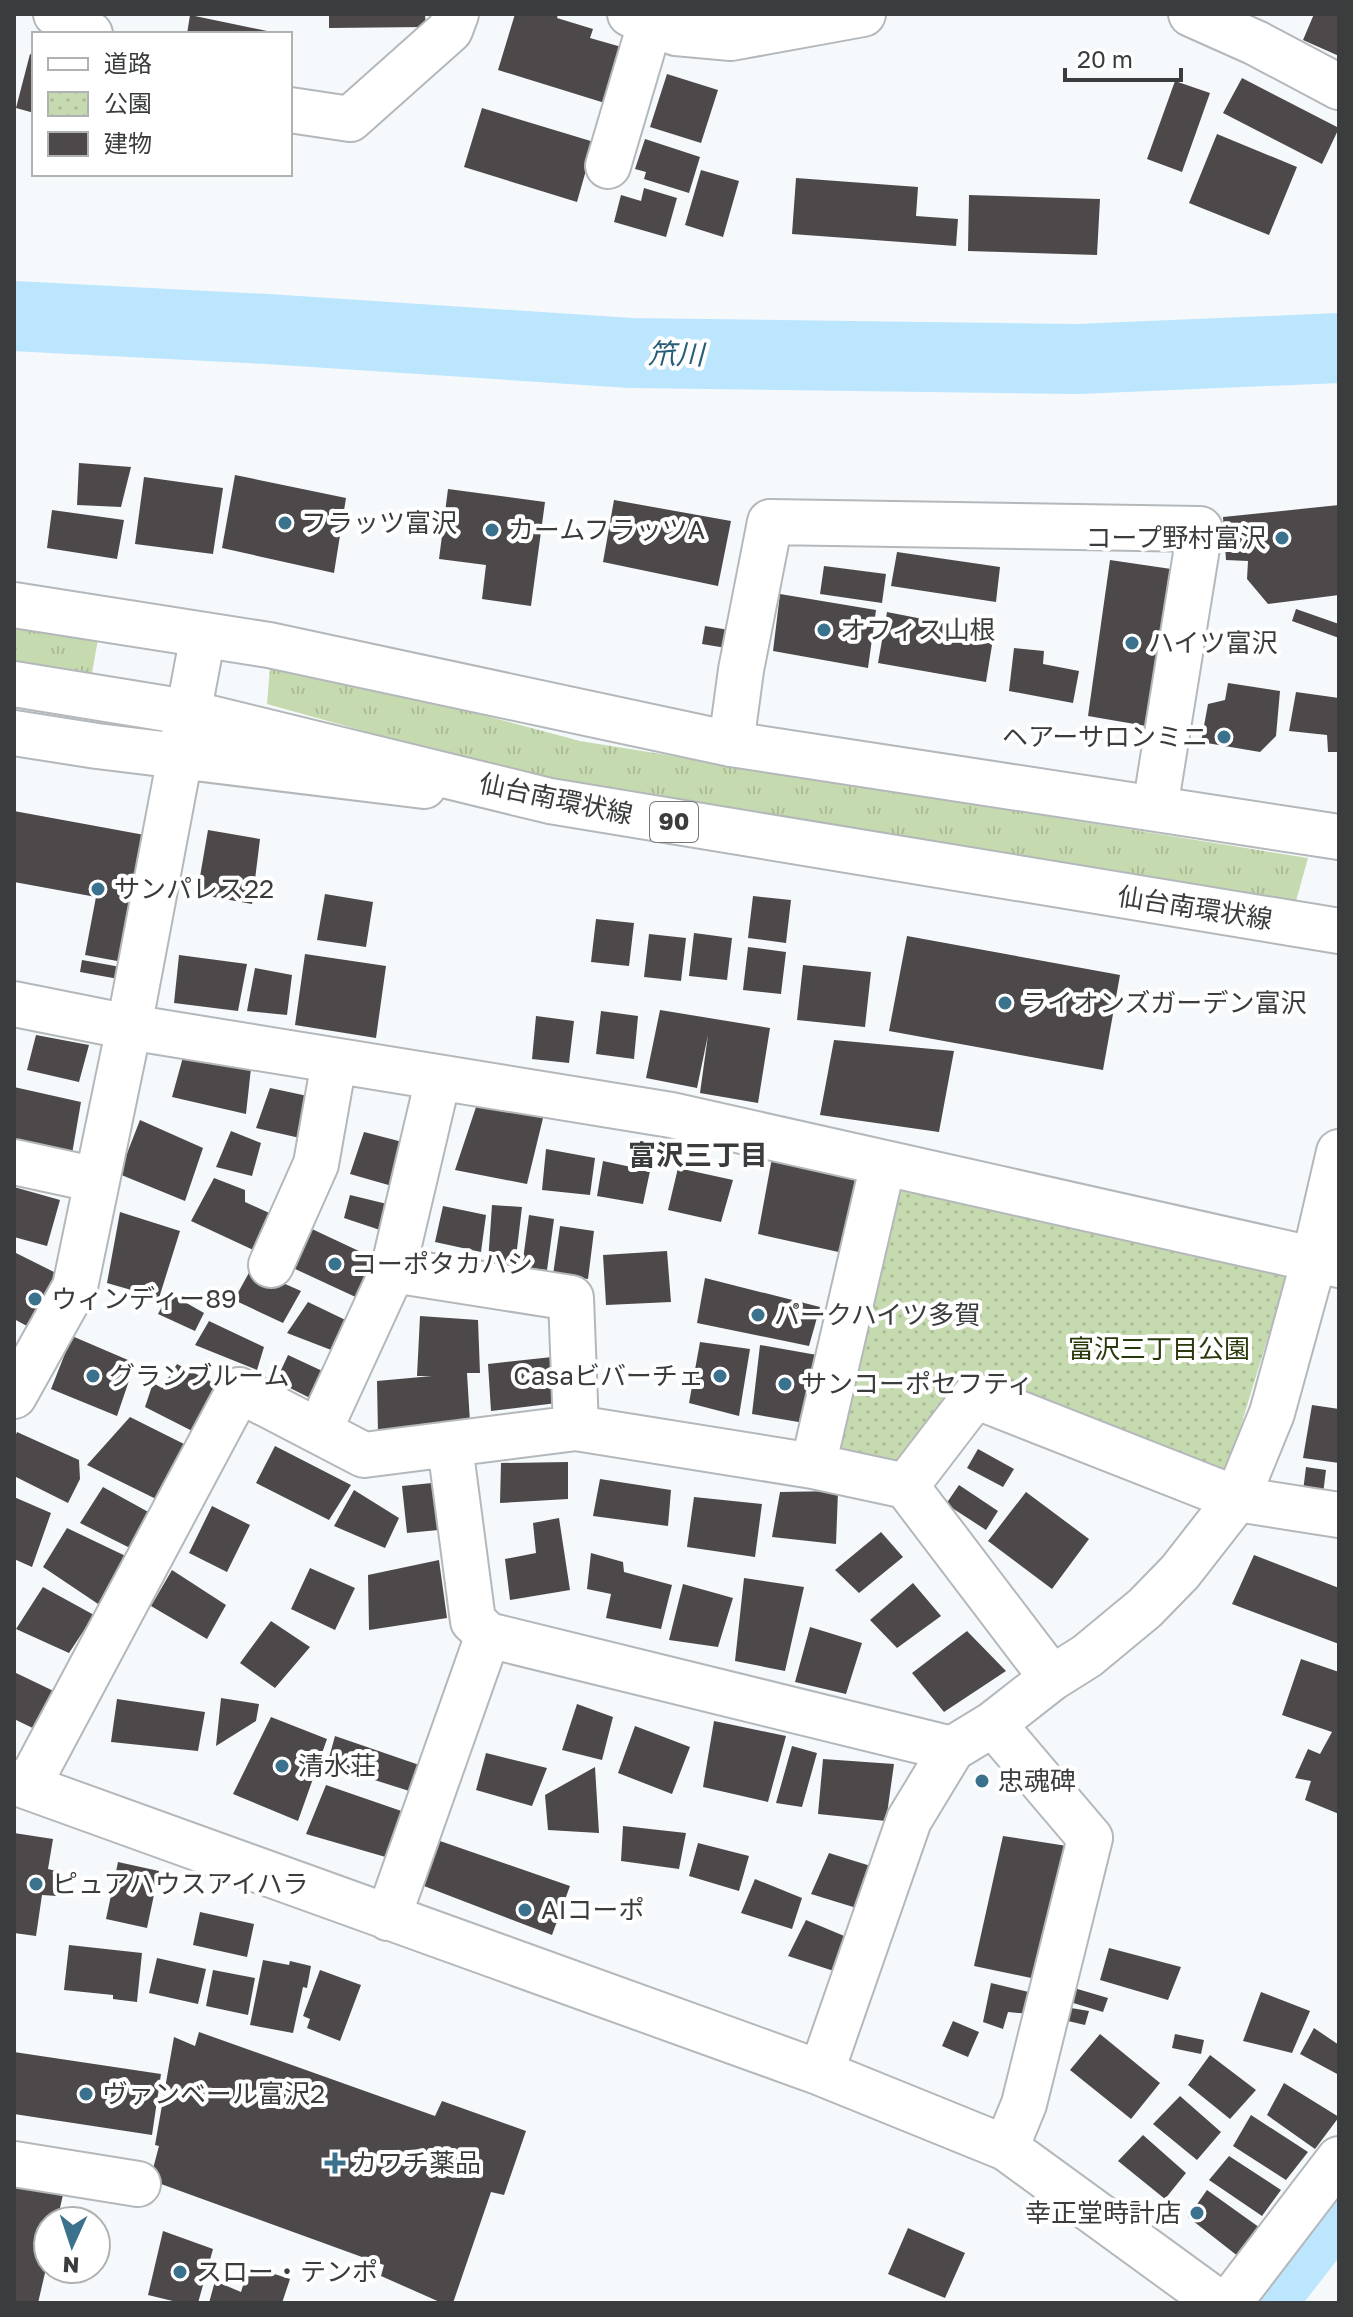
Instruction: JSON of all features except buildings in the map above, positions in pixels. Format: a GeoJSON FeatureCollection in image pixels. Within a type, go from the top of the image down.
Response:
{"type":"FeatureCollection","features":[{"type":"Feature","properties":{"kind":"street"},"geometry":{"type":"LineString","coordinates":[[56,14],[87,32]]}},
{"type":"Feature","properties":{"kind":"street"},"geometry":{"type":"LineString","coordinates":[[292,110],[350,119],[450,30],[456,14]]}},
{"type":"Feature","properties":{"kind":"street"},"geometry":{"type":"LineString","coordinates":[[608,166],[640,19],[676,33],[731,38],[863,14]]}},
{"type":"Feature","properties":{"kind":"street"},"geometry":{"type":"LineString","coordinates":[[1191,14],[1256,43],[1339,87]]}},
{"type":"Feature","properties":{"kind":"street"},"geometry":{"type":"LineString","coordinates":[[731,744],[739,683],[770,522],[1200,529],[1155,808]]}},
{"type":"Feature","properties":{"kind":"street"},"geometry":{"type":"LineString","coordinates":[[14,605],[284,648],[731,744],[1339,837]]}},
{"type":"Feature","properties":{"kind":"street"},"geometry":{"type":"LineString","coordinates":[[14,1396],[75,1287],[129,1027],[186,712],[203,635]]}},
{"type":"Feature","properties":{"kind":"street","name":"仙台南環状線"},"geometry":{"type":"LineString","coordinates":[[14,684],[186,712],[550,801],[1339,931]]}},
{"type":"Feature","properties":{"kind":"street"},"geometry":{"type":"LineString","coordinates":[[14,733],[550,801]]}},
{"type":"Feature","properties":{"kind":"street"},"geometry":{"type":"LineString","coordinates":[[14,1004],[334,1062],[671,1115],[1326,1262]]}},
{"type":"Feature","properties":{"kind":"street"},"geometry":{"type":"LineString","coordinates":[[271,1265],[316,1164],[334,1062]]}},
{"type":"Feature","properties":{"kind":"street"},"geometry":{"type":"LineString","coordinates":[[319,1431],[393,1270],[438,1079]]}},
{"type":"Feature","properties":{"kind":"street"},"geometry":{"type":"LineString","coordinates":[[821,2073],[909,1820],[952,1749],[993,1724],[1052,1678],[1087,1656],[1145,1608],[1180,1572],[1237,1499],[1272,1413],[1326,1262],[1339,1152]]}},
{"type":"Feature","properties":{"kind":"street"},"geometry":{"type":"LineString","coordinates":[[14,1162],[97,1180]]}},
{"type":"Feature","properties":{"kind":"street"},"geometry":{"type":"LineString","coordinates":[[813,1466],[883,1164]]}},
{"type":"Feature","properties":{"kind":"street"},"geometry":{"type":"LineString","coordinates":[[393,1270],[571,1298],[576,1428]]}},
{"type":"Feature","properties":{"kind":"street"},"geometry":{"type":"LineString","coordinates":[[1052,1678],[906,1486],[813,1466],[576,1428],[364,1455],[239,1390],[21,1784],[821,2073],[1006,2148],[1219,2303]]}},
{"type":"Feature","properties":{"kind":"street"},"geometry":{"type":"LineString","coordinates":[[906,1486],[975,1396],[1237,1499],[1339,1515]]}},
{"type":"Feature","properties":{"kind":"street"},"geometry":{"type":"LineString","coordinates":[[450,1446],[473,1621],[488,1635],[952,1749]]}},
{"type":"Feature","properties":{"kind":"street"},"geometry":{"type":"LineString","coordinates":[[388,1918],[488,1635]]}},
{"type":"Feature","properties":{"kind":"street"},"geometry":{"type":"LineString","coordinates":[[993,1724],[1090,1838],[1024,2104],[1006,2148]]}},
{"type":"Feature","properties":{"kind":"street"},"geometry":{"type":"LineString","coordinates":[[1229,2303],[1339,2159]]}},
{"type":"Feature","properties":{"kind":"street"},"geometry":{"type":"LineString","coordinates":[[14,2164],[138,2184]]}},
{"type":"Feature","properties":{"kind":"green space"},"geometry":{"type":"Polygon","coordinates":[[[14,625],[98,639],[92,673],[14,661],[14,625]]]}},
{"type":"Feature","properties":{"kind":"green space"},"geometry":{"type":"Polygon","coordinates":[[[270,668],[347,679],[580,741],[1308,858],[1296,901],[639,799],[514,773],[267,704],[270,668]]]}},
{"type":"Feature","properties":{"kind":"green space","name":"富沢三丁目公園"},"geometry":{"type":"Polygon","coordinates":[[[898,1189],[1287,1275],[1224,1481],[966,1384],[900,1469],[831,1450],[898,1189]]]}},
{"type":"Feature","properties":{"kind":"waterway","name":"笊川"},"geometry":{"type":"LineString","coordinates":[[14,316],[631,353],[1078,359],[1339,348]]}},
{"type":"Feature","properties":{"kind":"waterway"},"geometry":{"type":"LineString","coordinates":[[1259,2303],[1339,2201]]}},
{"type":"Feature","properties":{"kind":"place","name":"フラッツ富沢"},"geometry":{"type":"Point","coordinates":[285,523]}},
{"type":"Feature","properties":{"kind":"place","name":"カームフラッツA"},"geometry":{"type":"Point","coordinates":[492,530]}},
{"type":"Feature","properties":{"kind":"place","name":"コープ野村富沢"},"geometry":{"type":"Point","coordinates":[1282,538]}},
{"type":"Feature","properties":{"kind":"place","name":"オフィス山根"},"geometry":{"type":"Point","coordinates":[824,630]}},
{"type":"Feature","properties":{"kind":"place","name":"ハイツ富沢"},"geometry":{"type":"Point","coordinates":[1132,643]}},
{"type":"Feature","properties":{"kind":"place","name":"ヘアーサロンミニ"},"geometry":{"type":"Point","coordinates":[1224,737]}},
{"type":"Feature","properties":{"kind":"place","name":"サンパレス22"},"geometry":{"type":"Point","coordinates":[98,889]}},
{"type":"Feature","properties":{"kind":"place","name":"ライオンズガーデン富沢"},"geometry":{"type":"Point","coordinates":[1005,1003]}},
{"type":"Feature","properties":{"kind":"place","name":"コーポタカハシ"},"geometry":{"type":"Point","coordinates":[335,1264]}},
{"type":"Feature","properties":{"kind":"place","name":"ウィンディー89"},"geometry":{"type":"Point","coordinates":[35,1299]}},
{"type":"Feature","properties":{"kind":"place","name":"パークハイツ多賀"},"geometry":{"type":"Point","coordinates":[758,1315]}},
{"type":"Feature","properties":{"kind":"place","name":"グランブルーム"},"geometry":{"type":"Point","coordinates":[93,1376]}},
{"type":"Feature","properties":{"kind":"place","name":"Casaビバーチェ"},"geometry":{"type":"Point","coordinates":[720,1376]}},
{"type":"Feature","properties":{"kind":"place","name":"サンコーポセフティ"},"geometry":{"type":"Point","coordinates":[785,1384]}},
{"type":"Feature","properties":{"kind":"place","name":"清水荘"},"geometry":{"type":"Point","coordinates":[282,1766]}},
{"type":"Feature","properties":{"kind":"place","name":"忠魂碑"},"geometry":{"type":"Point","coordinates":[982,1781]}},
{"type":"Feature","properties":{"kind":"place","name":"ピュアハウスアイハラ"},"geometry":{"type":"Point","coordinates":[36,1884]}},
{"type":"Feature","properties":{"kind":"place","name":"AIコーポ"},"geometry":{"type":"Point","coordinates":[525,1910]}},
{"type":"Feature","properties":{"kind":"place","name":"ヴァンベール富沢2"},"geometry":{"type":"Point","coordinates":[86,2094]}},
{"type":"Feature","properties":{"kind":"place","name":"カワチ薬品"},"geometry":{"type":"Point","coordinates":[335,2163]}},
{"type":"Feature","properties":{"kind":"place","name":"幸正堂時計店"},"geometry":{"type":"Point","coordinates":[1197,2213]}},
{"type":"Feature","properties":{"kind":"place","name":"スロー・テンポ"},"geometry":{"type":"Point","coordinates":[180,2272]}},
{"type":"Feature","properties":{"kind":"district","name":"富沢三丁目"},"geometry":{"type":"Point","coordinates":[698,1155]}}]}
